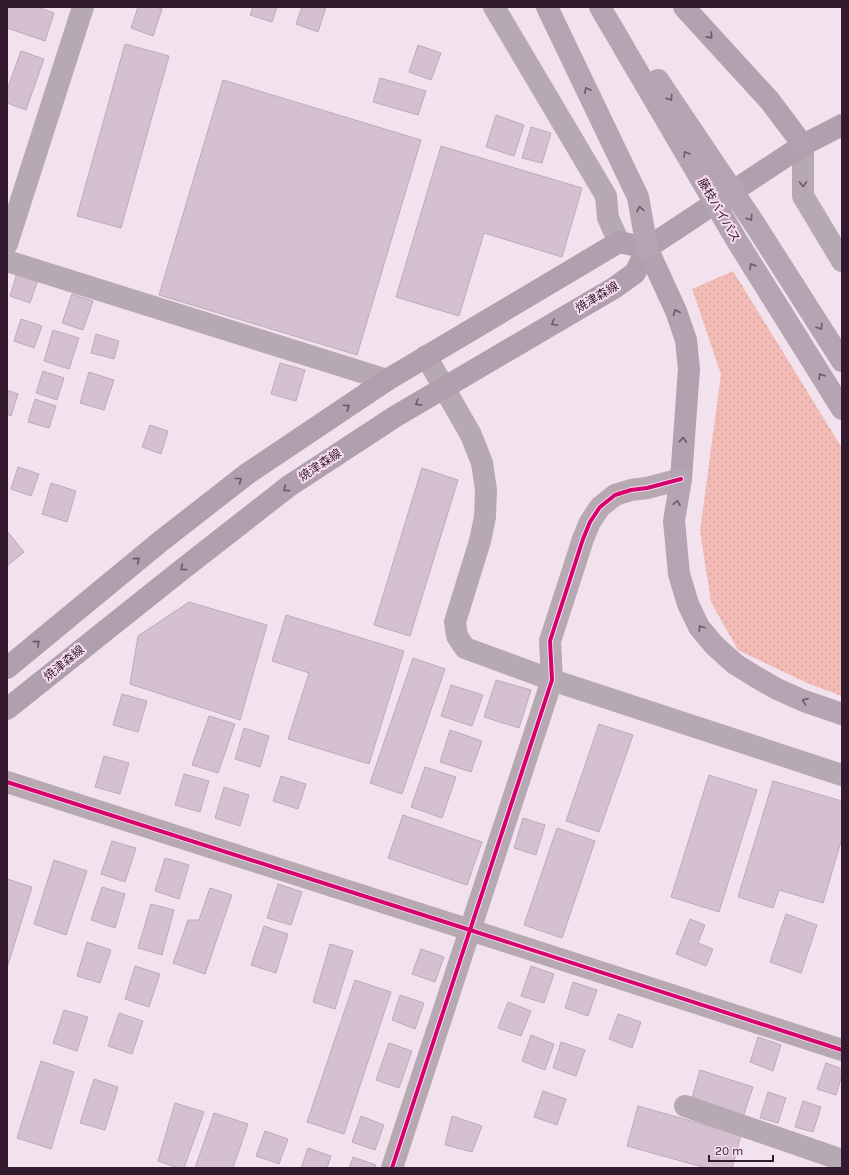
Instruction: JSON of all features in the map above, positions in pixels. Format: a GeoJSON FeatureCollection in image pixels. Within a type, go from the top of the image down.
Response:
{"type":"FeatureCollection","features":[{"type":"Feature","properties":{"kind":"highway"},"geometry":{"type":"LineString","coordinates":[[547,7],[638,197],[647,248],[676,311],[686,340],[689,369],[681,479],[674,521],[679,574],[688,604],[699,627],[714,645],[735,664],[784,692],[804,701],[842,714]]}},
{"type":"Feature","properties":{"kind":"highway","name":"藤枝バイパス"},"geometry":{"type":"LineString","coordinates":[[600,7],[736,241],[842,410]]}},
{"type":"Feature","properties":{"kind":"highway","name":"藤枝バイパス"},"geometry":{"type":"LineString","coordinates":[[610,7],[754,223],[842,362]]}},
{"type":"Feature","properties":{"kind":"highway"},"geometry":{"type":"LineString","coordinates":[[684,7],[770,101],[803,145]]}},
{"type":"Feature","properties":{"kind":"main road"},"geometry":{"type":"LineString","coordinates":[[7,668],[161,540],[247,474],[387,380],[619,242],[647,248],[803,145],[842,124]]}},
{"type":"Feature","properties":{"kind":"main road","name":"焼津森線"},"geometry":{"type":"LineString","coordinates":[[7,709],[289,486],[396,416],[614,288],[635,273],[647,248]]}},
{"type":"Feature","properties":{"kind":"street"},"geometry":{"type":"LineString","coordinates":[[7,244],[83,7]]}},
{"type":"Feature","properties":{"kind":"street"},"geometry":{"type":"LineString","coordinates":[[494,7],[606,196],[608,218],[619,242]]}},
{"type":"Feature","properties":{"kind":"street"},"geometry":{"type":"LineString","coordinates":[[803,145],[803,196],[842,261]]}},
{"type":"Feature","properties":{"kind":"street"},"geometry":{"type":"LineString","coordinates":[[7,261],[387,380]]}},
{"type":"Feature","properties":{"kind":"street"},"geometry":{"type":"LineString","coordinates":[[426,356],[471,435],[482,463],[486,490],[485,517],[480,541],[454,622],[458,636],[465,648],[552,680],[842,775]]}},
{"type":"Feature","properties":{"kind":"street"},"geometry":{"type":"LineString","coordinates":[[392,1168],[552,680],[550,642],[590,522],[600,507],[615,495],[681,479]]}},
{"type":"Feature","properties":{"kind":"street"},"geometry":{"type":"LineString","coordinates":[[7,782],[842,1050]]}},
{"type":"Feature","properties":{"kind":"street"},"geometry":{"type":"LineString","coordinates":[[685,1106],[836,1162]]}},
{"type":"Feature","properties":{"kind":"shaded area"},"geometry":{"type":"Polygon","coordinates":[[[733,271],[842,448],[842,696],[807,683],[738,650],[711,602],[700,531],[721,374],[692,289],[733,271]]]}},
{"type":"Feature","properties":{"kind":"building"},"geometry":{"type":"Polygon","coordinates":[[[7,7],[37,7],[54,13],[45,41],[7,28],[7,7]]]}},
{"type":"Feature","properties":{"kind":"building"},"geometry":{"type":"Polygon","coordinates":[[[138,7],[156,7],[162,9],[153,36],[131,28],[138,7]]]}},
{"type":"Feature","properties":{"kind":"building"},"geometry":{"type":"Polygon","coordinates":[[[253,7],[277,7],[272,22],[250,15],[253,7]]]}},
{"type":"Feature","properties":{"kind":"building"},"geometry":{"type":"Polygon","coordinates":[[[302,7],[326,7],[318,32],[296,24],[302,7]]]}},
{"type":"Feature","properties":{"kind":"building"},"geometry":{"type":"Polygon","coordinates":[[[125,44],[169,56],[121,228],[77,216],[125,44]]]}},
{"type":"Feature","properties":{"kind":"building"},"geometry":{"type":"Polygon","coordinates":[[[418,45],[441,53],[431,80],[409,72],[418,45]]]}},
{"type":"Feature","properties":{"kind":"building"},"geometry":{"type":"Polygon","coordinates":[[[21,51],[44,59],[26,110],[7,103],[7,90],[21,51]]]}},
{"type":"Feature","properties":{"kind":"building"},"geometry":{"type":"Polygon","coordinates":[[[380,78],[426,91],[418,115],[373,102],[380,78]]]}},
{"type":"Feature","properties":{"kind":"building"},"geometry":{"type":"Polygon","coordinates":[[[223,80],[421,140],[357,355],[159,295],[223,80]]]}},
{"type":"Feature","properties":{"kind":"building"},"geometry":{"type":"Polygon","coordinates":[[[496,115],[524,125],[514,156],[486,147],[496,115]]]}},
{"type":"Feature","properties":{"kind":"building"},"geometry":{"type":"Polygon","coordinates":[[[531,127],[551,133],[542,163],[522,158],[531,127]]]}},
{"type":"Feature","properties":{"kind":"building"},"geometry":{"type":"Polygon","coordinates":[[[441,146],[582,188],[562,257],[484,233],[459,316],[396,297],[441,146]]]}},
{"type":"Feature","properties":{"kind":"building"},"geometry":{"type":"Polygon","coordinates":[[[17,273],[38,280],[30,303],[10,296],[17,273]]]}},
{"type":"Feature","properties":{"kind":"building"},"geometry":{"type":"Polygon","coordinates":[[[72,294],[93,301],[83,330],[62,323],[72,294]]]}},
{"type":"Feature","properties":{"kind":"building"},"geometry":{"type":"Polygon","coordinates":[[[21,319],[42,326],[34,348],[14,341],[21,319]]]}},
{"type":"Feature","properties":{"kind":"building"},"geometry":{"type":"Polygon","coordinates":[[[53,330],[79,338],[69,369],[44,361],[53,330]]]}},
{"type":"Feature","properties":{"kind":"building"},"geometry":{"type":"Polygon","coordinates":[[[96,334],[119,341],[114,359],[91,353],[96,334]]]}},
{"type":"Feature","properties":{"kind":"building"},"geometry":{"type":"Polygon","coordinates":[[[280,363],[305,370],[296,401],[271,394],[280,363]]]}},
{"type":"Feature","properties":{"kind":"building"},"geometry":{"type":"Polygon","coordinates":[[[43,371],[64,378],[57,400],[36,393],[43,371]]]}},
{"type":"Feature","properties":{"kind":"building"},"geometry":{"type":"Polygon","coordinates":[[[89,372],[114,380],[104,410],[80,403],[89,372]]]}},
{"type":"Feature","properties":{"kind":"building"},"geometry":{"type":"Polygon","coordinates":[[[7,390],[18,394],[11,416],[7,414],[7,390]]]}},
{"type":"Feature","properties":{"kind":"building"},"geometry":{"type":"Polygon","coordinates":[[[35,399],[56,406],[49,428],[28,422],[35,399]]]}},
{"type":"Feature","properties":{"kind":"building"},"geometry":{"type":"Polygon","coordinates":[[[150,425],[168,431],[161,454],[142,447],[150,425]]]}},
{"type":"Feature","properties":{"kind":"building"},"geometry":{"type":"Polygon","coordinates":[[[18,467],[39,474],[31,496],[11,489],[18,467]]]}},
{"type":"Feature","properties":{"kind":"building"},"geometry":{"type":"Polygon","coordinates":[[[422,468],[458,480],[410,636],[374,625],[422,468]]]}},
{"type":"Feature","properties":{"kind":"building"},"geometry":{"type":"Polygon","coordinates":[[[51,483],[76,491],[67,522],[42,514],[51,483]]]}},
{"type":"Feature","properties":{"kind":"building"},"geometry":{"type":"Polygon","coordinates":[[[7,531],[24,552],[7,566],[7,531]]]}},
{"type":"Feature","properties":{"kind":"building"},"geometry":{"type":"Polygon","coordinates":[[[189,602],[267,625],[240,720],[130,684],[138,636],[189,602]]]}},
{"type":"Feature","properties":{"kind":"building"},"geometry":{"type":"Polygon","coordinates":[[[286,615],[404,651],[369,764],[288,739],[309,673],[272,661],[286,615]]]}},
{"type":"Feature","properties":{"kind":"building"},"geometry":{"type":"Polygon","coordinates":[[[413,658],[445,669],[402,794],[370,783],[413,658]]]}},
{"type":"Feature","properties":{"kind":"building"},"geometry":{"type":"Polygon","coordinates":[[[496,680],[531,690],[519,728],[484,717],[496,680]]]}},
{"type":"Feature","properties":{"kind":"building"},"geometry":{"type":"Polygon","coordinates":[[[451,685],[483,695],[472,726],[441,716],[451,685]]]}},
{"type":"Feature","properties":{"kind":"building"},"geometry":{"type":"Polygon","coordinates":[[[122,694],[147,701],[138,732],[113,725],[122,694]]]}},
{"type":"Feature","properties":{"kind":"building"},"geometry":{"type":"Polygon","coordinates":[[[209,716],[235,724],[218,773],[192,765],[209,716]]]}},
{"type":"Feature","properties":{"kind":"building"},"geometry":{"type":"Polygon","coordinates":[[[599,724],[633,735],[599,832],[566,821],[599,724]]]}},
{"type":"Feature","properties":{"kind":"building"},"geometry":{"type":"Polygon","coordinates":[[[244,728],[269,736],[260,767],[235,759],[244,728]]]}},
{"type":"Feature","properties":{"kind":"building"},"geometry":{"type":"Polygon","coordinates":[[[450,730],[482,741],[471,772],[440,762],[450,730]]]}},
{"type":"Feature","properties":{"kind":"building"},"geometry":{"type":"Polygon","coordinates":[[[104,756],[129,763],[120,794],[95,787],[104,756]]]}},
{"type":"Feature","properties":{"kind":"building"},"geometry":{"type":"Polygon","coordinates":[[[425,767],[456,777],[442,818],[411,807],[425,767]]]}},
{"type":"Feature","properties":{"kind":"building"},"geometry":{"type":"Polygon","coordinates":[[[184,774],[209,781],[200,812],[175,805],[184,774]]]}},
{"type":"Feature","properties":{"kind":"building"},"geometry":{"type":"Polygon","coordinates":[[[709,775],[757,790],[719,912],[671,897],[709,775]]]}},
{"type":"Feature","properties":{"kind":"building"},"geometry":{"type":"Polygon","coordinates":[[[281,776],[306,784],[298,809],[273,801],[281,776]]]}},
{"type":"Feature","properties":{"kind":"building"},"geometry":{"type":"Polygon","coordinates":[[[773,781],[842,801],[842,838],[823,903],[779,890],[773,908],[738,897],[773,781]]]}},
{"type":"Feature","properties":{"kind":"building"},"geometry":{"type":"Polygon","coordinates":[[[224,787],[249,795],[240,826],[215,818],[224,787]]]}},
{"type":"Feature","properties":{"kind":"building"},"geometry":{"type":"Polygon","coordinates":[[[403,815],[482,842],[467,885],[388,858],[403,815]]]}},
{"type":"Feature","properties":{"kind":"building"},"geometry":{"type":"Polygon","coordinates":[[[523,818],[545,825],[536,855],[514,848],[523,818]]]}},
{"type":"Feature","properties":{"kind":"building"},"geometry":{"type":"Polygon","coordinates":[[[557,828],[595,841],[562,938],[524,925],[557,828]]]}},
{"type":"Feature","properties":{"kind":"building"},"geometry":{"type":"Polygon","coordinates":[[[112,841],[136,848],[125,882],[101,874],[112,841]]]}},
{"type":"Feature","properties":{"kind":"building"},"geometry":{"type":"Polygon","coordinates":[[[165,858],[189,865],[179,899],[155,891],[165,858]]]}},
{"type":"Feature","properties":{"kind":"building"},"geometry":{"type":"Polygon","coordinates":[[[54,860],[87,871],[66,935],[34,924],[54,860]]]}},
{"type":"Feature","properties":{"kind":"building"},"geometry":{"type":"Polygon","coordinates":[[[7,879],[32,887],[7,968],[7,879]]]}},
{"type":"Feature","properties":{"kind":"building"},"geometry":{"type":"Polygon","coordinates":[[[278,884],[302,892],[291,925],[267,918],[278,884]]]}},
{"type":"Feature","properties":{"kind":"building"},"geometry":{"type":"Polygon","coordinates":[[[102,887],[125,894],[115,928],[91,920],[102,887]]]}},
{"type":"Feature","properties":{"kind":"building"},"geometry":{"type":"Polygon","coordinates":[[[210,888],[232,895],[205,974],[173,963],[188,920],[199,920],[210,888]]]}},
{"type":"Feature","properties":{"kind":"building"},"geometry":{"type":"Polygon","coordinates":[[[151,904],[174,910],[162,955],[138,948],[151,904]]]}},
{"type":"Feature","properties":{"kind":"building"},"geometry":{"type":"Polygon","coordinates":[[[786,914],[817,925],[801,973],[770,962],[786,914]]]}},
{"type":"Feature","properties":{"kind":"building"},"geometry":{"type":"Polygon","coordinates":[[[690,919],[705,925],[698,943],[713,949],[706,966],[676,954],[690,919]]]}},
{"type":"Feature","properties":{"kind":"building"},"geometry":{"type":"Polygon","coordinates":[[[264,926],[288,934],[276,973],[251,965],[264,926]]]}},
{"type":"Feature","properties":{"kind":"building"},"geometry":{"type":"Polygon","coordinates":[[[87,942],[111,950],[100,983],[77,976],[87,942]]]}},
{"type":"Feature","properties":{"kind":"building"},"geometry":{"type":"Polygon","coordinates":[[[330,944],[353,951],[335,1009],[313,1002],[330,944]]]}},
{"type":"Feature","properties":{"kind":"building"},"geometry":{"type":"Polygon","coordinates":[[[421,949],[444,957],[435,982],[412,974],[421,949]]]}},
{"type":"Feature","properties":{"kind":"building"},"geometry":{"type":"Polygon","coordinates":[[[135,966],[160,974],[149,1007],[125,999],[135,966]]]}},
{"type":"Feature","properties":{"kind":"building"},"geometry":{"type":"Polygon","coordinates":[[[531,966],[554,974],[544,1003],[521,996],[531,966]]]}},
{"type":"Feature","properties":{"kind":"building"},"geometry":{"type":"Polygon","coordinates":[[[355,980],[391,992],[344,1134],[307,1122],[355,980]]]}},
{"type":"Feature","properties":{"kind":"building"},"geometry":{"type":"Polygon","coordinates":[[[573,982],[597,990],[588,1016],[565,1008],[573,982]]]}},
{"type":"Feature","properties":{"kind":"building"},"geometry":{"type":"Polygon","coordinates":[[[400,995],[424,1003],[415,1029],[392,1020],[400,995]]]}},
{"type":"Feature","properties":{"kind":"building"},"geometry":{"type":"Polygon","coordinates":[[[508,1002],[531,1011],[521,1036],[498,1028],[508,1002]]]}},
{"type":"Feature","properties":{"kind":"building"},"geometry":{"type":"Polygon","coordinates":[[[64,1010],[88,1017],[77,1051],[53,1043],[64,1010]]]}},
{"type":"Feature","properties":{"kind":"building"},"geometry":{"type":"Polygon","coordinates":[[[119,1013],[143,1021],[132,1054],[108,1046],[119,1013]]]}},
{"type":"Feature","properties":{"kind":"building"},"geometry":{"type":"Polygon","coordinates":[[[618,1014],[641,1022],[632,1048],[609,1039],[618,1014]]]}},
{"type":"Feature","properties":{"kind":"building"},"geometry":{"type":"Polygon","coordinates":[[[531,1035],[554,1044],[545,1070],[522,1061],[531,1035]]]}},
{"type":"Feature","properties":{"kind":"building"},"geometry":{"type":"Polygon","coordinates":[[[758,1037],[781,1045],[773,1071],[750,1062],[758,1037]]]}},
{"type":"Feature","properties":{"kind":"building"},"geometry":{"type":"Polygon","coordinates":[[[561,1042],[585,1050],[576,1076],[553,1068],[561,1042]]]}},
{"type":"Feature","properties":{"kind":"building"},"geometry":{"type":"Polygon","coordinates":[[[389,1043],[412,1051],[399,1088],[376,1080],[389,1043]]]}},
{"type":"Feature","properties":{"kind":"building"},"geometry":{"type":"Polygon","coordinates":[[[41,1061],[74,1072],[51,1149],[17,1138],[41,1061]]]}},
{"type":"Feature","properties":{"kind":"building"},"geometry":{"type":"Polygon","coordinates":[[[826,1063],[842,1069],[842,1075],[836,1095],[817,1089],[826,1063]]]}},
{"type":"Feature","properties":{"kind":"building"},"geometry":{"type":"Polygon","coordinates":[[[700,1070],[753,1087],[743,1117],[691,1101],[700,1070]]]}},
{"type":"Feature","properties":{"kind":"building"},"geometry":{"type":"Polygon","coordinates":[[[94,1079],[118,1087],[105,1130],[80,1123],[94,1079]]]}},
{"type":"Feature","properties":{"kind":"building"},"geometry":{"type":"Polygon","coordinates":[[[543,1091],[566,1099],[557,1125],[534,1117],[543,1091]]]}},
{"type":"Feature","properties":{"kind":"building"},"geometry":{"type":"Polygon","coordinates":[[[768,1092],[786,1098],[778,1123],[760,1118],[768,1092]]]}},
{"type":"Feature","properties":{"kind":"building"},"geometry":{"type":"Polygon","coordinates":[[[803,1101],[821,1107],[813,1132],[795,1127],[803,1101]]]}},
{"type":"Feature","properties":{"kind":"building"},"geometry":{"type":"Polygon","coordinates":[[[175,1103],[204,1112],[184,1168],[178,1168],[158,1161],[175,1103]]]}},
{"type":"Feature","properties":{"kind":"building"},"geometry":{"type":"Polygon","coordinates":[[[638,1106],[741,1135],[732,1168],[706,1168],[627,1146],[638,1106]]]}},
{"type":"Feature","properties":{"kind":"building"},"geometry":{"type":"Polygon","coordinates":[[[214,1113],[248,1124],[233,1168],[195,1168],[214,1113]]]}},
{"type":"Feature","properties":{"kind":"building"},"geometry":{"type":"Polygon","coordinates":[[[361,1116],[384,1125],[375,1150],[352,1142],[361,1116]]]}},
{"type":"Feature","properties":{"kind":"building"},"geometry":{"type":"Polygon","coordinates":[[[452,1116],[482,1126],[472,1152],[445,1145],[452,1116]]]}},
{"type":"Feature","properties":{"kind":"building"},"geometry":{"type":"Polygon","coordinates":[[[265,1131],[288,1139],[279,1164],[256,1156],[265,1131]]]}},
{"type":"Feature","properties":{"kind":"building"},"geometry":{"type":"Polygon","coordinates":[[[308,1148],[331,1156],[327,1168],[301,1168],[308,1148]]]}},
{"type":"Feature","properties":{"kind":"building"},"geometry":{"type":"Polygon","coordinates":[[[353,1157],[376,1165],[375,1168],[349,1168],[353,1157]]]}},
{"type":"Feature","properties":{"kind":"cycle path"},"geometry":{"type":"LineString","coordinates":[[392,1168],[552,680],[550,641],[583,539],[590,522],[600,507],[615,495],[681,479]]}},
{"type":"Feature","properties":{"kind":"cycle path"},"geometry":{"type":"LineString","coordinates":[[7,782],[842,1050]]}}]}
